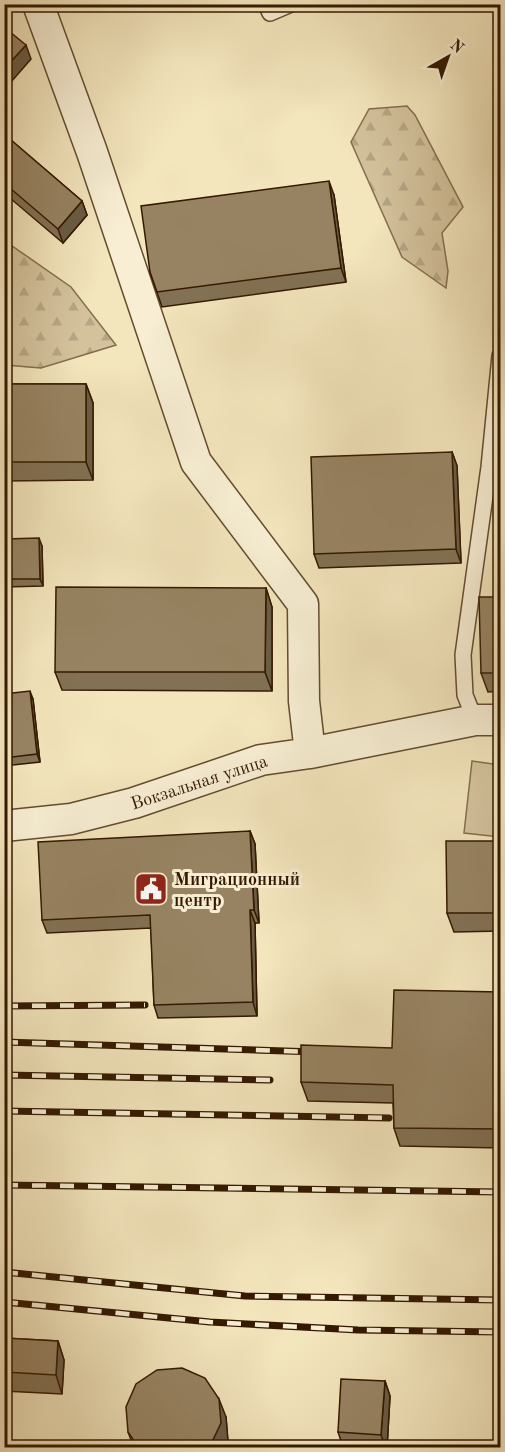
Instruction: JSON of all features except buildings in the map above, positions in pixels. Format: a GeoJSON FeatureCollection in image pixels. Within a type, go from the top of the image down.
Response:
{"type":"FeatureCollection","features":[{"type":"Feature","properties":{"kind":"street"},"geometry":{"type":"LineString","coordinates":[[38,4],[92,152],[196,462],[303,604],[304,701],[310,753]]}},
{"type":"Feature","properties":{"kind":"street","name":"Вокзальная улица"},"geometry":{"type":"LineString","coordinates":[[4,826],[71,819],[134,803],[261,759],[310,753],[488,720]]}},
{"type":"Feature","properties":{"kind":"lane"},"geometry":{"type":"LineString","coordinates":[[266,4],[270,13],[291,4]]}},
{"type":"Feature","properties":{"kind":"lane"},"geometry":{"type":"LineString","coordinates":[[488,720],[465,695],[463,655],[489,467],[501,356]]}},
{"type":"Feature","properties":{"kind":"green space"},"geometry":{"type":"Polygon","coordinates":[[[407,106],[415,115],[463,207],[442,233],[448,271],[446,288],[402,257],[351,142],[369,109],[407,106]]]}},
{"type":"Feature","properties":{"kind":"green space"},"geometry":{"type":"Polygon","coordinates":[[[5,241],[71,287],[116,345],[41,368],[5,365],[5,241]]]}},
{"type":"Feature","properties":{"kind":"green space"},"geometry":{"type":"Polygon","coordinates":[[[472,761],[500,765],[500,837],[464,833],[472,761]]]}},
{"type":"Feature","properties":{"kind":"railway"},"geometry":{"type":"LineString","coordinates":[[4,1006],[145,1005]]}},
{"type":"Feature","properties":{"kind":"railway"},"geometry":{"type":"LineString","coordinates":[[4,1042],[317,1052]]}},
{"type":"Feature","properties":{"kind":"railway"},"geometry":{"type":"LineString","coordinates":[[4,1075],[270,1080]]}},
{"type":"Feature","properties":{"kind":"railway"},"geometry":{"type":"LineString","coordinates":[[4,1111],[389,1118]]}},
{"type":"Feature","properties":{"kind":"railway"},"geometry":{"type":"LineString","coordinates":[[4,1185],[500,1192]]}},
{"type":"Feature","properties":{"kind":"railway"},"geometry":{"type":"LineString","coordinates":[[4,1272],[245,1296],[500,1300]]}},
{"type":"Feature","properties":{"kind":"railway"},"geometry":{"type":"LineString","coordinates":[[4,1302],[210,1322],[358,1330],[500,1332]]}},
{"type":"Feature","properties":{"kind":"place","name":"Миграционный центр"},"geometry":{"type":"Point","coordinates":[151,889]}}]}
